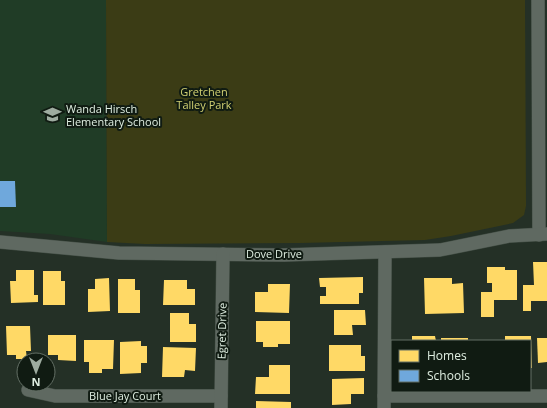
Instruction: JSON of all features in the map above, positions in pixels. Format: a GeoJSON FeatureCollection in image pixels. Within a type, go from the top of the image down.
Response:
{"type":"FeatureCollection","features":[{"type":"Feature","properties":{"kind":"street"},"geometry":{"type":"LineString","coordinates":[[538,0],[543,235]]}},
{"type":"Feature","properties":{"kind":"street","name":"Dove Drive"},"geometry":{"type":"LineString","coordinates":[[0,242],[119,253],[223,254],[385,252],[440,250],[494,238],[543,235]]}},
{"type":"Feature","properties":{"kind":"street"},"geometry":{"type":"LineString","coordinates":[[385,252],[384,402],[547,396]]}},
{"type":"Feature","properties":{"kind":"street","name":"Egret Drive"},"geometry":{"type":"LineString","coordinates":[[221,402],[223,254]]}},
{"type":"Feature","properties":{"kind":"street","name":"Blue Jay Court"},"geometry":{"type":"LineString","coordinates":[[37,392],[55,396],[221,402]]}},
{"type":"Feature","properties":{"kind":"shaded area","name":"Wanda Hirsch Elementary School"},"geometry":{"type":"Polygon","coordinates":[[[0,0],[106,0],[107,242],[50,234],[0,231],[0,0]]]}},
{"type":"Feature","properties":{"kind":"green space","name":"Gretchen Talley Park"},"geometry":{"type":"Polygon","coordinates":[[[106,0],[525,0],[526,206],[524,215],[513,223],[425,240],[300,243],[145,244],[107,242],[106,0]]]}},
{"type":"Feature","properties":{"kind":"building: Homes"},"geometry":{"type":"Polygon","coordinates":[[[533,262],[547,262],[547,301],[531,301],[531,311],[523,311],[523,285],[534,285],[533,262]]]}},
{"type":"Feature","properties":{"kind":"building: Homes"},"geometry":{"type":"Polygon","coordinates":[[[487,267],[505,267],[505,270],[517,270],[517,300],[494,300],[494,317],[481,317],[481,292],[492,292],[492,283],[487,283],[487,267]]]}},
{"type":"Feature","properties":{"kind":"building: Homes"},"geometry":{"type":"Polygon","coordinates":[[[16,270],[34,270],[34,295],[38,295],[38,302],[11,303],[10,281],[16,281],[16,270]]]}},
{"type":"Feature","properties":{"kind":"building: Homes"},"geometry":{"type":"Polygon","coordinates":[[[43,271],[61,271],[61,281],[65,281],[65,305],[43,305],[43,271]]]}},
{"type":"Feature","properties":{"kind":"building: Homes"},"geometry":{"type":"Polygon","coordinates":[[[363,277],[363,293],[359,293],[359,304],[320,304],[320,296],[326,296],[326,287],[320,287],[319,278],[363,277]]]}},
{"type":"Feature","properties":{"kind":"building: Homes"},"geometry":{"type":"Polygon","coordinates":[[[109,278],[110,311],[88,312],[88,289],[95,289],[95,279],[109,278]]]}},
{"type":"Feature","properties":{"kind":"building: Homes"},"geometry":{"type":"Polygon","coordinates":[[[424,278],[452,278],[452,284],[463,283],[464,313],[425,314],[424,278]]]}},
{"type":"Feature","properties":{"kind":"building: Homes"},"geometry":{"type":"Polygon","coordinates":[[[118,279],[135,279],[135,290],[140,290],[140,313],[118,313],[118,279]]]}},
{"type":"Feature","properties":{"kind":"building: Homes"},"geometry":{"type":"Polygon","coordinates":[[[164,280],[187,280],[187,289],[195,289],[195,305],[163,305],[164,280]]]}},
{"type":"Feature","properties":{"kind":"building: Homes"},"geometry":{"type":"Polygon","coordinates":[[[268,284],[290,284],[289,313],[255,312],[255,292],[268,292],[268,284]]]}},
{"type":"Feature","properties":{"kind":"building: Homes"},"geometry":{"type":"Polygon","coordinates":[[[334,310],[365,310],[366,325],[352,325],[353,335],[334,335],[334,310]]]}},
{"type":"Feature","properties":{"kind":"building: Homes"},"geometry":{"type":"Polygon","coordinates":[[[170,313],[189,313],[189,324],[196,324],[196,342],[170,342],[170,313]]]}},
{"type":"Feature","properties":{"kind":"building: Homes"},"geometry":{"type":"Polygon","coordinates":[[[256,321],[290,321],[290,344],[278,344],[278,347],[263,347],[263,342],[256,342],[256,321]]]}},
{"type":"Feature","properties":{"kind":"building: Homes"},"geometry":{"type":"Polygon","coordinates":[[[6,326],[30,326],[31,351],[16,352],[16,355],[7,355],[6,326]]]}},
{"type":"Feature","properties":{"kind":"building: Homes"},"geometry":{"type":"Polygon","coordinates":[[[48,335],[76,335],[76,361],[58,360],[58,355],[56,355],[56,352],[48,352],[48,335]]]}},
{"type":"Feature","properties":{"kind":"building: Homes"},"geometry":{"type":"Polygon","coordinates":[[[412,336],[435,336],[436,340],[412,340],[412,336]]]}},
{"type":"Feature","properties":{"kind":"building: Homes"},"geometry":{"type":"Polygon","coordinates":[[[505,336],[531,336],[532,368],[531,340],[505,340],[505,336]]]}},
{"type":"Feature","properties":{"kind":"building: Homes"},"geometry":{"type":"Polygon","coordinates":[[[441,338],[468,338],[468,340],[441,340],[441,338]]]}},
{"type":"Feature","properties":{"kind":"building: Homes"},"geometry":{"type":"Polygon","coordinates":[[[537,338],[547,338],[547,362],[538,363],[537,338]]]}},
{"type":"Feature","properties":{"kind":"building: Homes"},"geometry":{"type":"Polygon","coordinates":[[[84,340],[114,340],[113,369],[102,369],[102,373],[89,373],[89,362],[84,362],[84,340]]]}},
{"type":"Feature","properties":{"kind":"building: Homes"},"geometry":{"type":"Polygon","coordinates":[[[141,341],[141,346],[147,346],[147,363],[141,363],[141,373],[120,374],[120,342],[141,341]]]}},
{"type":"Feature","properties":{"kind":"building: Homes"},"geometry":{"type":"Polygon","coordinates":[[[329,345],[361,345],[361,356],[365,356],[365,371],[329,371],[329,345]]]}},
{"type":"Feature","properties":{"kind":"building: Homes"},"geometry":{"type":"Polygon","coordinates":[[[163,347],[196,348],[195,371],[185,370],[184,377],[162,377],[163,347]]]}},
{"type":"Feature","properties":{"kind":"building: Homes"},"geometry":{"type":"Polygon","coordinates":[[[269,365],[290,365],[290,394],[255,394],[256,377],[269,377],[269,365]]]}},
{"type":"Feature","properties":{"kind":"building: Homes"},"geometry":{"type":"Polygon","coordinates":[[[364,378],[364,394],[351,394],[351,404],[332,405],[332,379],[364,378]]]}},
{"type":"Feature","properties":{"kind":"building: Homes"},"geometry":{"type":"Polygon","coordinates":[[[256,401],[291,402],[291,408],[256,408],[256,401]]]}},
{"type":"Feature","properties":{"kind":"building: Schools"},"geometry":{"type":"Polygon","coordinates":[[[0,181],[15,181],[16,207],[0,207],[0,181]]]}},
{"type":"Feature","properties":{"kind":"place","name":"Wanda Hirsch Elementary School"},"geometry":{"type":"Point","coordinates":[53,115]}}]}
